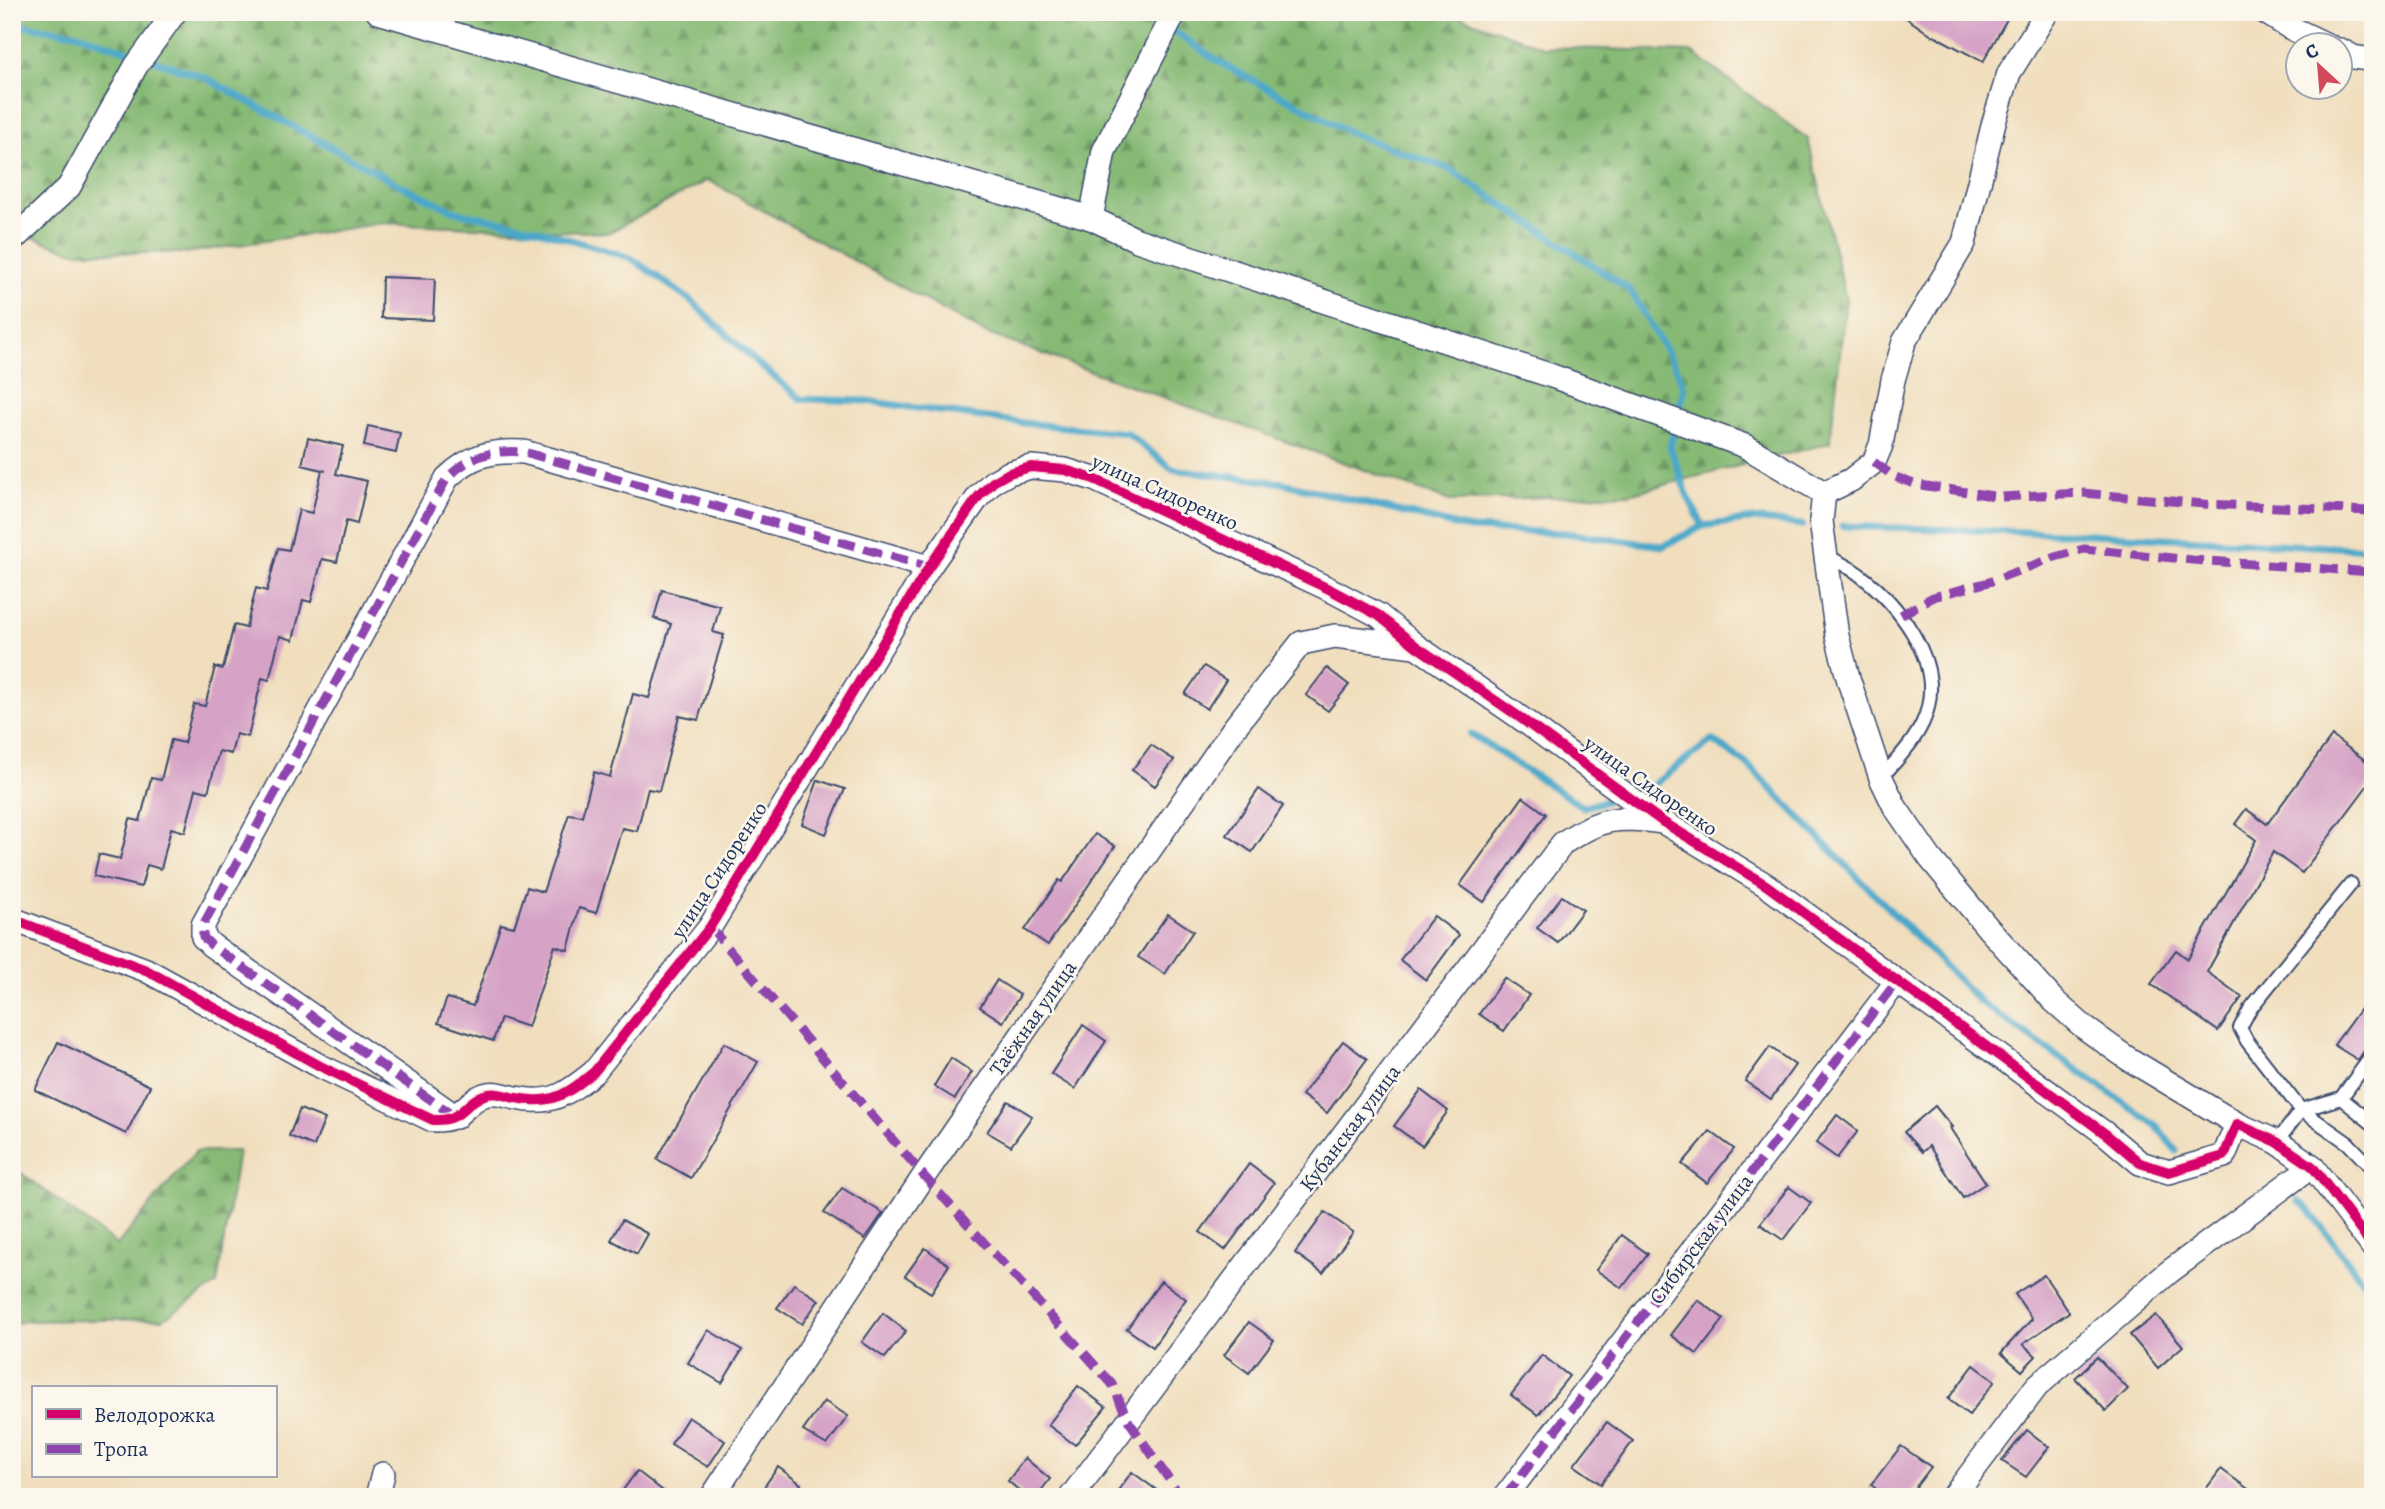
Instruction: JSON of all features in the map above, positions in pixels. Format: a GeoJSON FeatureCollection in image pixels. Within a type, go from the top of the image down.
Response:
{"type":"FeatureCollection","features":[{"type":"Feature","properties":{"kind":"street"},"geometry":{"type":"LineString","coordinates":[[14,242],[69,187],[136,66],[175,12]]}},
{"type":"Feature","properties":{"kind":"street"},"geometry":{"type":"LineString","coordinates":[[378,12],[1091,218],[1137,240],[1552,376],[1745,446],[1824,493]]}},
{"type":"Feature","properties":{"kind":"street"},"geometry":{"type":"LineString","coordinates":[[1091,218],[1104,151],[1175,12]]}},
{"type":"Feature","properties":{"kind":"street"},"geometry":{"type":"LineString","coordinates":[[1824,493],[1852,480],[1874,463],[1881,445],[1893,380],[1904,342],[1965,243],[1994,122],[2009,73],[2047,12]]}},
{"type":"Feature","properties":{"kind":"street"},"geometry":{"type":"LineString","coordinates":[[2265,12],[2300,32]]}},
{"type":"Feature","properties":{"kind":"street"},"geometry":{"type":"LineString","coordinates":[[2354,57],[2373,60]]}},
{"type":"Feature","properties":{"kind":"street"},"geometry":{"type":"LineString","coordinates":[[456,1117],[203,937],[203,925],[447,478],[458,467],[478,456],[501,451],[524,452],[929,567]]}},
{"type":"Feature","properties":{"kind":"street","name":"улица Сидоренко"},"geometry":{"type":"LineString","coordinates":[[456,1117],[475,1100],[495,1093],[520,1099],[555,1099],[572,1090],[594,1072],[710,927],[929,567],[979,496],[993,481],[1031,467],[1065,470],[1094,479],[1329,589],[1378,615],[1416,646],[1663,822],[1766,885],[2107,1135],[2140,1163],[2169,1172],[2224,1156],[2237,1124]]}},
{"type":"Feature","properties":{"kind":"street"},"geometry":{"type":"LineString","coordinates":[[1824,493],[1821,521],[1840,647],[1849,681],[1881,778],[1895,807],[1930,858],[2054,1002],[2127,1058],[2237,1124],[2277,1142],[2312,1166],[2373,1247]]}},
{"type":"Feature","properties":{"kind":"street","name":"Таёжная улица"},"geometry":{"type":"LineString","coordinates":[[712,1497],[924,1175],[1234,728],[1301,643],[1335,636],[1416,646]]}},
{"type":"Feature","properties":{"kind":"street","name":"Кубанская улица"},"geometry":{"type":"LineString","coordinates":[[1071,1497],[1563,843],[1589,826],[1620,818],[1663,822]]}},
{"type":"Feature","properties":{"kind":"street"},"geometry":{"type":"LineString","coordinates":[[12,919],[146,970],[320,1066],[433,1120],[447,1121],[456,1117]]}},
{"type":"Feature","properties":{"kind":"street","name":"Сибирская улица"},"geometry":{"type":"LineString","coordinates":[[1505,1497],[1897,981]]}},
{"type":"Feature","properties":{"kind":"street"},"geometry":{"type":"LineString","coordinates":[[1952,1497],[2037,1386],[2169,1272],[2312,1166]]}},
{"type":"Feature","properties":{"kind":"street"},"geometry":{"type":"LineString","coordinates":[[377,1497],[383,1474]]}},
{"type":"Feature","properties":{"kind":"lane"},"geometry":{"type":"LineString","coordinates":[[1827,556],[1858,573],[1901,615],[1918,645],[1930,676],[1928,707],[1913,740],[1881,778]]}},
{"type":"Feature","properties":{"kind":"lane"},"geometry":{"type":"LineString","coordinates":[[2351,884],[2250,1009],[2241,1028],[2247,1041],[2301,1110],[2348,1143],[2373,1169]]}},
{"type":"Feature","properties":{"kind":"lane"},"geometry":{"type":"LineString","coordinates":[[2277,1142],[2301,1110],[2341,1098],[2373,1054]]}},
{"type":"Feature","properties":{"kind":"lane"},"geometry":{"type":"LineString","coordinates":[[2341,1098],[2373,1124]]}},
{"type":"Feature","properties":{"kind":"green space"},"geometry":{"type":"Polygon","coordinates":[[[12,12],[1448,12],[1542,47],[1691,52],[1808,139],[1846,300],[1830,443],[1628,494],[1450,501],[985,333],[708,180],[608,233],[383,223],[185,253],[74,252],[12,230],[12,12]]]}},
{"type":"Feature","properties":{"kind":"green space"},"geometry":{"type":"Polygon","coordinates":[[[196,1151],[238,1151],[217,1284],[163,1319],[26,1321],[12,1324],[12,1166],[117,1245],[196,1151]]]}},
{"type":"Feature","properties":{"kind":"building"},"geometry":{"type":"Polygon","coordinates":[[[1898,12],[1995,12],[2007,19],[1983,62],[1932,36],[1898,12]]]}},
{"type":"Feature","properties":{"kind":"building"},"geometry":{"type":"Polygon","coordinates":[[[382,277],[435,279],[433,320],[381,318],[382,277]]]}},
{"type":"Feature","properties":{"kind":"building"},"geometry":{"type":"Polygon","coordinates":[[[368,426],[400,433],[396,453],[364,446],[368,426]]]}},
{"type":"Feature","properties":{"kind":"building"},"geometry":{"type":"Polygon","coordinates":[[[308,438],[343,446],[336,474],[367,481],[357,524],[346,521],[337,562],[322,559],[311,602],[303,600],[293,640],[280,636],[269,680],[262,678],[248,737],[236,734],[231,754],[219,751],[208,792],[196,789],[185,832],[171,828],[161,869],[147,865],[141,887],[94,876],[99,854],[120,859],[130,819],[140,821],[151,778],[161,780],[171,740],[184,743],[194,704],[205,706],[215,667],[223,669],[234,625],[246,628],[256,588],[267,591],[278,548],[289,550],[299,510],[312,513],[322,470],[302,465],[308,438]]]}},
{"type":"Feature","properties":{"kind":"building"},"geometry":{"type":"Polygon","coordinates":[[[662,590],[720,606],[713,632],[724,635],[698,720],[679,716],[659,791],[648,789],[637,831],[622,828],[596,913],[579,908],[568,950],[555,946],[528,1027],[501,1018],[493,1041],[438,1023],[447,998],[473,1006],[501,924],[514,927],[527,887],[543,892],[569,814],[582,816],[594,772],[610,777],[633,694],[649,698],[671,624],[654,618],[662,590]]]}},
{"type":"Feature","properties":{"kind":"building"},"geometry":{"type":"Polygon","coordinates":[[[1204,666],[1226,680],[1207,709],[1185,694],[1204,666]]]}},
{"type":"Feature","properties":{"kind":"building"},"geometry":{"type":"Polygon","coordinates":[[[1327,668],[1349,685],[1328,711],[1306,695],[1327,668]]]}},
{"type":"Feature","properties":{"kind":"building"},"geometry":{"type":"Polygon","coordinates":[[[2332,736],[2373,766],[2373,778],[2302,873],[2273,852],[2207,972],[2242,997],[2218,1031],[2151,984],[2176,950],[2188,959],[2256,840],[2235,824],[2246,809],[2267,824],[2332,736]]]}},
{"type":"Feature","properties":{"kind":"building"},"geometry":{"type":"Polygon","coordinates":[[[1151,745],[1174,760],[1155,786],[1132,770],[1151,745]]]}},
{"type":"Feature","properties":{"kind":"building"},"geometry":{"type":"Polygon","coordinates":[[[818,780],[845,789],[826,834],[802,824],[818,780]]]}},
{"type":"Feature","properties":{"kind":"building"},"geometry":{"type":"Polygon","coordinates":[[[1259,789],[1283,806],[1252,852],[1227,835],[1259,789]]]}},
{"type":"Feature","properties":{"kind":"building"},"geometry":{"type":"Polygon","coordinates":[[[1523,797],[1546,814],[1484,902],[1460,885],[1523,797]]]}},
{"type":"Feature","properties":{"kind":"building"},"geometry":{"type":"Polygon","coordinates":[[[1095,834],[1115,846],[1048,945],[1025,930],[1095,834]]]}},
{"type":"Feature","properties":{"kind":"building"},"geometry":{"type":"Polygon","coordinates":[[[1562,896],[1583,910],[1558,943],[1537,928],[1562,896]]]}},
{"type":"Feature","properties":{"kind":"building"},"geometry":{"type":"Polygon","coordinates":[[[1168,914],[1193,931],[1165,974],[1138,957],[1168,914]]]}},
{"type":"Feature","properties":{"kind":"building"},"geometry":{"type":"Polygon","coordinates":[[[1434,916],[1459,935],[1426,980],[1400,960],[1434,916]]]}},
{"type":"Feature","properties":{"kind":"building"},"geometry":{"type":"Polygon","coordinates":[[[1504,978],[1529,995],[1504,1031],[1479,1014],[1504,978]]]}},
{"type":"Feature","properties":{"kind":"building"},"geometry":{"type":"Polygon","coordinates":[[[997,980],[1020,995],[1003,1022],[980,1007],[997,980]]]}},
{"type":"Feature","properties":{"kind":"building"},"geometry":{"type":"Polygon","coordinates":[[[2373,991],[2373,1045],[2366,1048],[2358,1060],[2334,1045],[2373,991]]]}},
{"type":"Feature","properties":{"kind":"building"},"geometry":{"type":"Polygon","coordinates":[[[1083,1025],[1106,1041],[1075,1089],[1051,1074],[1083,1025]]]}},
{"type":"Feature","properties":{"kind":"building"},"geometry":{"type":"Polygon","coordinates":[[[1343,1041],[1367,1059],[1327,1113],[1302,1095],[1343,1041]]]}},
{"type":"Feature","properties":{"kind":"building"},"geometry":{"type":"Polygon","coordinates":[[[58,1042],[150,1086],[126,1134],[35,1090],[58,1042]]]}},
{"type":"Feature","properties":{"kind":"building"},"geometry":{"type":"Polygon","coordinates":[[[724,1043],[758,1062],[691,1178],[657,1159],[724,1043]]]}},
{"type":"Feature","properties":{"kind":"building"},"geometry":{"type":"Polygon","coordinates":[[[1770,1047],[1795,1065],[1771,1099],[1745,1081],[1770,1047]]]}},
{"type":"Feature","properties":{"kind":"building"},"geometry":{"type":"Polygon","coordinates":[[[951,1058],[972,1072],[955,1099],[934,1086],[951,1058]]]}},
{"type":"Feature","properties":{"kind":"building"},"geometry":{"type":"Polygon","coordinates":[[[1421,1090],[1448,1111],[1422,1146],[1394,1126],[1421,1090]]]}},
{"type":"Feature","properties":{"kind":"building"},"geometry":{"type":"Polygon","coordinates":[[[1008,1101],[1032,1116],[1011,1146],[987,1132],[1008,1101]]]}},
{"type":"Feature","properties":{"kind":"building"},"geometry":{"type":"Polygon","coordinates":[[[1935,1106],[1952,1127],[1950,1128],[1986,1183],[1963,1198],[1929,1146],[1922,1152],[1904,1132],[1935,1106]]]}},
{"type":"Feature","properties":{"kind":"building"},"geometry":{"type":"Polygon","coordinates":[[[300,1109],[325,1119],[314,1146],[289,1136],[300,1109]]]}},
{"type":"Feature","properties":{"kind":"building"},"geometry":{"type":"Polygon","coordinates":[[[1837,1115],[1858,1131],[1837,1158],[1816,1143],[1837,1115]]]}},
{"type":"Feature","properties":{"kind":"building"},"geometry":{"type":"Polygon","coordinates":[[[1710,1131],[1734,1149],[1707,1183],[1682,1164],[1710,1131]]]}},
{"type":"Feature","properties":{"kind":"building"},"geometry":{"type":"Polygon","coordinates":[[[1249,1164],[1274,1183],[1225,1250],[1200,1232],[1249,1164]]]}},
{"type":"Feature","properties":{"kind":"building"},"geometry":{"type":"Polygon","coordinates":[[[1789,1187],[1811,1203],[1783,1240],[1760,1224],[1789,1187]]]}},
{"type":"Feature","properties":{"kind":"building"},"geometry":{"type":"Polygon","coordinates":[[[842,1188],[883,1213],[865,1239],[824,1213],[842,1188]]]}},
{"type":"Feature","properties":{"kind":"building"},"geometry":{"type":"Polygon","coordinates":[[[1325,1212],[1353,1232],[1323,1273],[1295,1253],[1325,1212]]]}},
{"type":"Feature","properties":{"kind":"building"},"geometry":{"type":"Polygon","coordinates":[[[622,1220],[648,1234],[637,1254],[611,1240],[622,1220]]]}},
{"type":"Feature","properties":{"kind":"building"},"geometry":{"type":"Polygon","coordinates":[[[1622,1235],[1648,1254],[1622,1288],[1596,1270],[1622,1235]]]}},
{"type":"Feature","properties":{"kind":"building"},"geometry":{"type":"Polygon","coordinates":[[[925,1248],[949,1265],[931,1293],[905,1276],[925,1248]]]}},
{"type":"Feature","properties":{"kind":"building"},"geometry":{"type":"Polygon","coordinates":[[[2044,1275],[2069,1312],[2023,1344],[2036,1356],[2022,1371],[2001,1353],[2032,1319],[2015,1294],[2044,1275]]]}},
{"type":"Feature","properties":{"kind":"building"},"geometry":{"type":"Polygon","coordinates":[[[1161,1281],[1186,1299],[1153,1347],[1127,1329],[1161,1281]]]}},
{"type":"Feature","properties":{"kind":"building"},"geometry":{"type":"Polygon","coordinates":[[[794,1284],[819,1300],[802,1324],[777,1308],[794,1284]]]}},
{"type":"Feature","properties":{"kind":"building"},"geometry":{"type":"Polygon","coordinates":[[[1698,1300],[1724,1319],[1697,1354],[1671,1335],[1698,1300]]]}},
{"type":"Feature","properties":{"kind":"building"},"geometry":{"type":"Polygon","coordinates":[[[883,1313],[906,1331],[885,1358],[862,1342],[883,1313]]]}},
{"type":"Feature","properties":{"kind":"building"},"geometry":{"type":"Polygon","coordinates":[[[2156,1315],[2183,1346],[2158,1368],[2130,1335],[2156,1315]]]}},
{"type":"Feature","properties":{"kind":"building"},"geometry":{"type":"Polygon","coordinates":[[[1249,1322],[1274,1340],[1249,1373],[1224,1355],[1249,1322]]]}},
{"type":"Feature","properties":{"kind":"building"},"geometry":{"type":"Polygon","coordinates":[[[708,1330],[742,1350],[722,1383],[688,1363],[708,1330]]]}},
{"type":"Feature","properties":{"kind":"building"},"geometry":{"type":"Polygon","coordinates":[[[1542,1355],[1569,1376],[1538,1415],[1511,1395],[1542,1355]]]}},
{"type":"Feature","properties":{"kind":"building"},"geometry":{"type":"Polygon","coordinates":[[[2097,1357],[2128,1389],[2106,1411],[2075,1378],[2097,1357]]]}},
{"type":"Feature","properties":{"kind":"building"},"geometry":{"type":"Polygon","coordinates":[[[1974,1365],[1995,1381],[1969,1415],[1948,1399],[1974,1365]]]}},
{"type":"Feature","properties":{"kind":"building"},"geometry":{"type":"Polygon","coordinates":[[[1078,1386],[1106,1407],[1075,1445],[1048,1425],[1078,1386]]]}},
{"type":"Feature","properties":{"kind":"building"},"geometry":{"type":"Polygon","coordinates":[[[824,1401],[848,1416],[827,1445],[803,1431],[824,1401]]]}},
{"type":"Feature","properties":{"kind":"building"},"geometry":{"type":"Polygon","coordinates":[[[688,1417],[725,1441],[708,1467],[671,1444],[688,1417]]]}},
{"type":"Feature","properties":{"kind":"building"},"geometry":{"type":"Polygon","coordinates":[[[1607,1422],[1633,1441],[1601,1484],[1574,1465],[1607,1422]]]}},
{"type":"Feature","properties":{"kind":"building"},"geometry":{"type":"Polygon","coordinates":[[[2027,1430],[2049,1447],[2026,1477],[2002,1461],[2027,1430]]]}},
{"type":"Feature","properties":{"kind":"building"},"geometry":{"type":"Polygon","coordinates":[[[1901,1446],[1931,1467],[1908,1497],[1888,1497],[1871,1485],[1901,1446]]]}},
{"type":"Feature","properties":{"kind":"building"},"geometry":{"type":"Polygon","coordinates":[[[1025,1458],[1050,1479],[1036,1497],[1027,1497],[1008,1481],[1025,1458]]]}},
{"type":"Feature","properties":{"kind":"building"},"geometry":{"type":"Polygon","coordinates":[[[778,1467],[801,1484],[792,1497],[757,1497],[778,1467]]]}},
{"type":"Feature","properties":{"kind":"building"},"geometry":{"type":"Polygon","coordinates":[[[2221,1469],[2259,1497],[2200,1497],[2221,1469]]]}},
{"type":"Feature","properties":{"kind":"building"},"geometry":{"type":"Polygon","coordinates":[[[637,1471],[671,1497],[618,1497],[637,1471]]]}},
{"type":"Feature","properties":{"kind":"building"},"geometry":{"type":"Polygon","coordinates":[[[1132,1472],[1166,1497],[1113,1497],[1132,1472]]]}},
{"type":"Feature","properties":{"kind":"waterway"},"geometry":{"type":"LineString","coordinates":[[1151,12],[1155,19],[1224,65],[1355,135],[1449,169],[1630,290],[1676,368],[1684,388],[1670,447],[1688,497],[1703,526]]}},
{"type":"Feature","properties":{"kind":"waterway"},"geometry":{"type":"LineString","coordinates":[[12,24],[75,33],[206,78],[397,184],[457,212],[532,228],[631,258],[690,300],[756,362],[801,399],[866,401],[1024,423],[1127,433],[1172,469],[1283,483],[1470,529],[1564,533],[1663,546],[1703,526],[1753,519],[1802,525]]}},
{"type":"Feature","properties":{"kind":"waterway"},"geometry":{"type":"LineString","coordinates":[[1842,526],[2090,534],[2373,549]]}},
{"type":"Feature","properties":{"kind":"waterway"},"geometry":{"type":"LineString","coordinates":[[1471,734],[1583,807],[1606,801]]}},
{"type":"Feature","properties":{"kind":"waterway"},"geometry":{"type":"LineString","coordinates":[[1644,792],[1712,740],[1746,763],[1980,1002],[2157,1126],[2176,1151]]}},
{"type":"Feature","properties":{"kind":"waterway"},"geometry":{"type":"LineString","coordinates":[[2298,1201],[2306,1206],[2373,1295]]}},
{"type":"Feature","properties":{"kind":"marked path"},"geometry":{"type":"LineString","coordinates":[[455,1117],[203,937],[203,925],[447,478],[473,459],[491,453],[524,452],[929,567]]}},
{"type":"Feature","properties":{"kind":"marked path"},"geometry":{"type":"LineString","coordinates":[[1874,462],[1893,476],[1914,484],[2000,497],[2083,493],[2204,504],[2373,511]]}},
{"type":"Feature","properties":{"kind":"marked path"},"geometry":{"type":"LineString","coordinates":[[1901,615],[1933,597],[1989,582],[2084,549],[2192,560],[2373,572]]}},
{"type":"Feature","properties":{"kind":"marked path"},"geometry":{"type":"LineString","coordinates":[[710,927],[924,1176],[1112,1384],[1128,1420],[1181,1497]]}},
{"type":"Feature","properties":{"kind":"marked path"},"geometry":{"type":"LineString","coordinates":[[1505,1497],[1897,981]]}},
{"type":"Feature","properties":{"kind":"cycle path"},"geometry":{"type":"LineString","coordinates":[[12,919],[146,970],[320,1066],[433,1120],[451,1118],[476,1099],[488,1094],[529,1100],[559,1096],[594,1072],[710,927],[929,567],[979,496],[993,482],[1009,473],[1031,467],[1065,470],[1094,479],[1329,589],[1378,615],[1416,646],[1663,822],[1766,885],[2107,1135],[2140,1163],[2169,1172],[2224,1156],[2237,1124],[2277,1142],[2312,1166],[2373,1247]]}}]}
